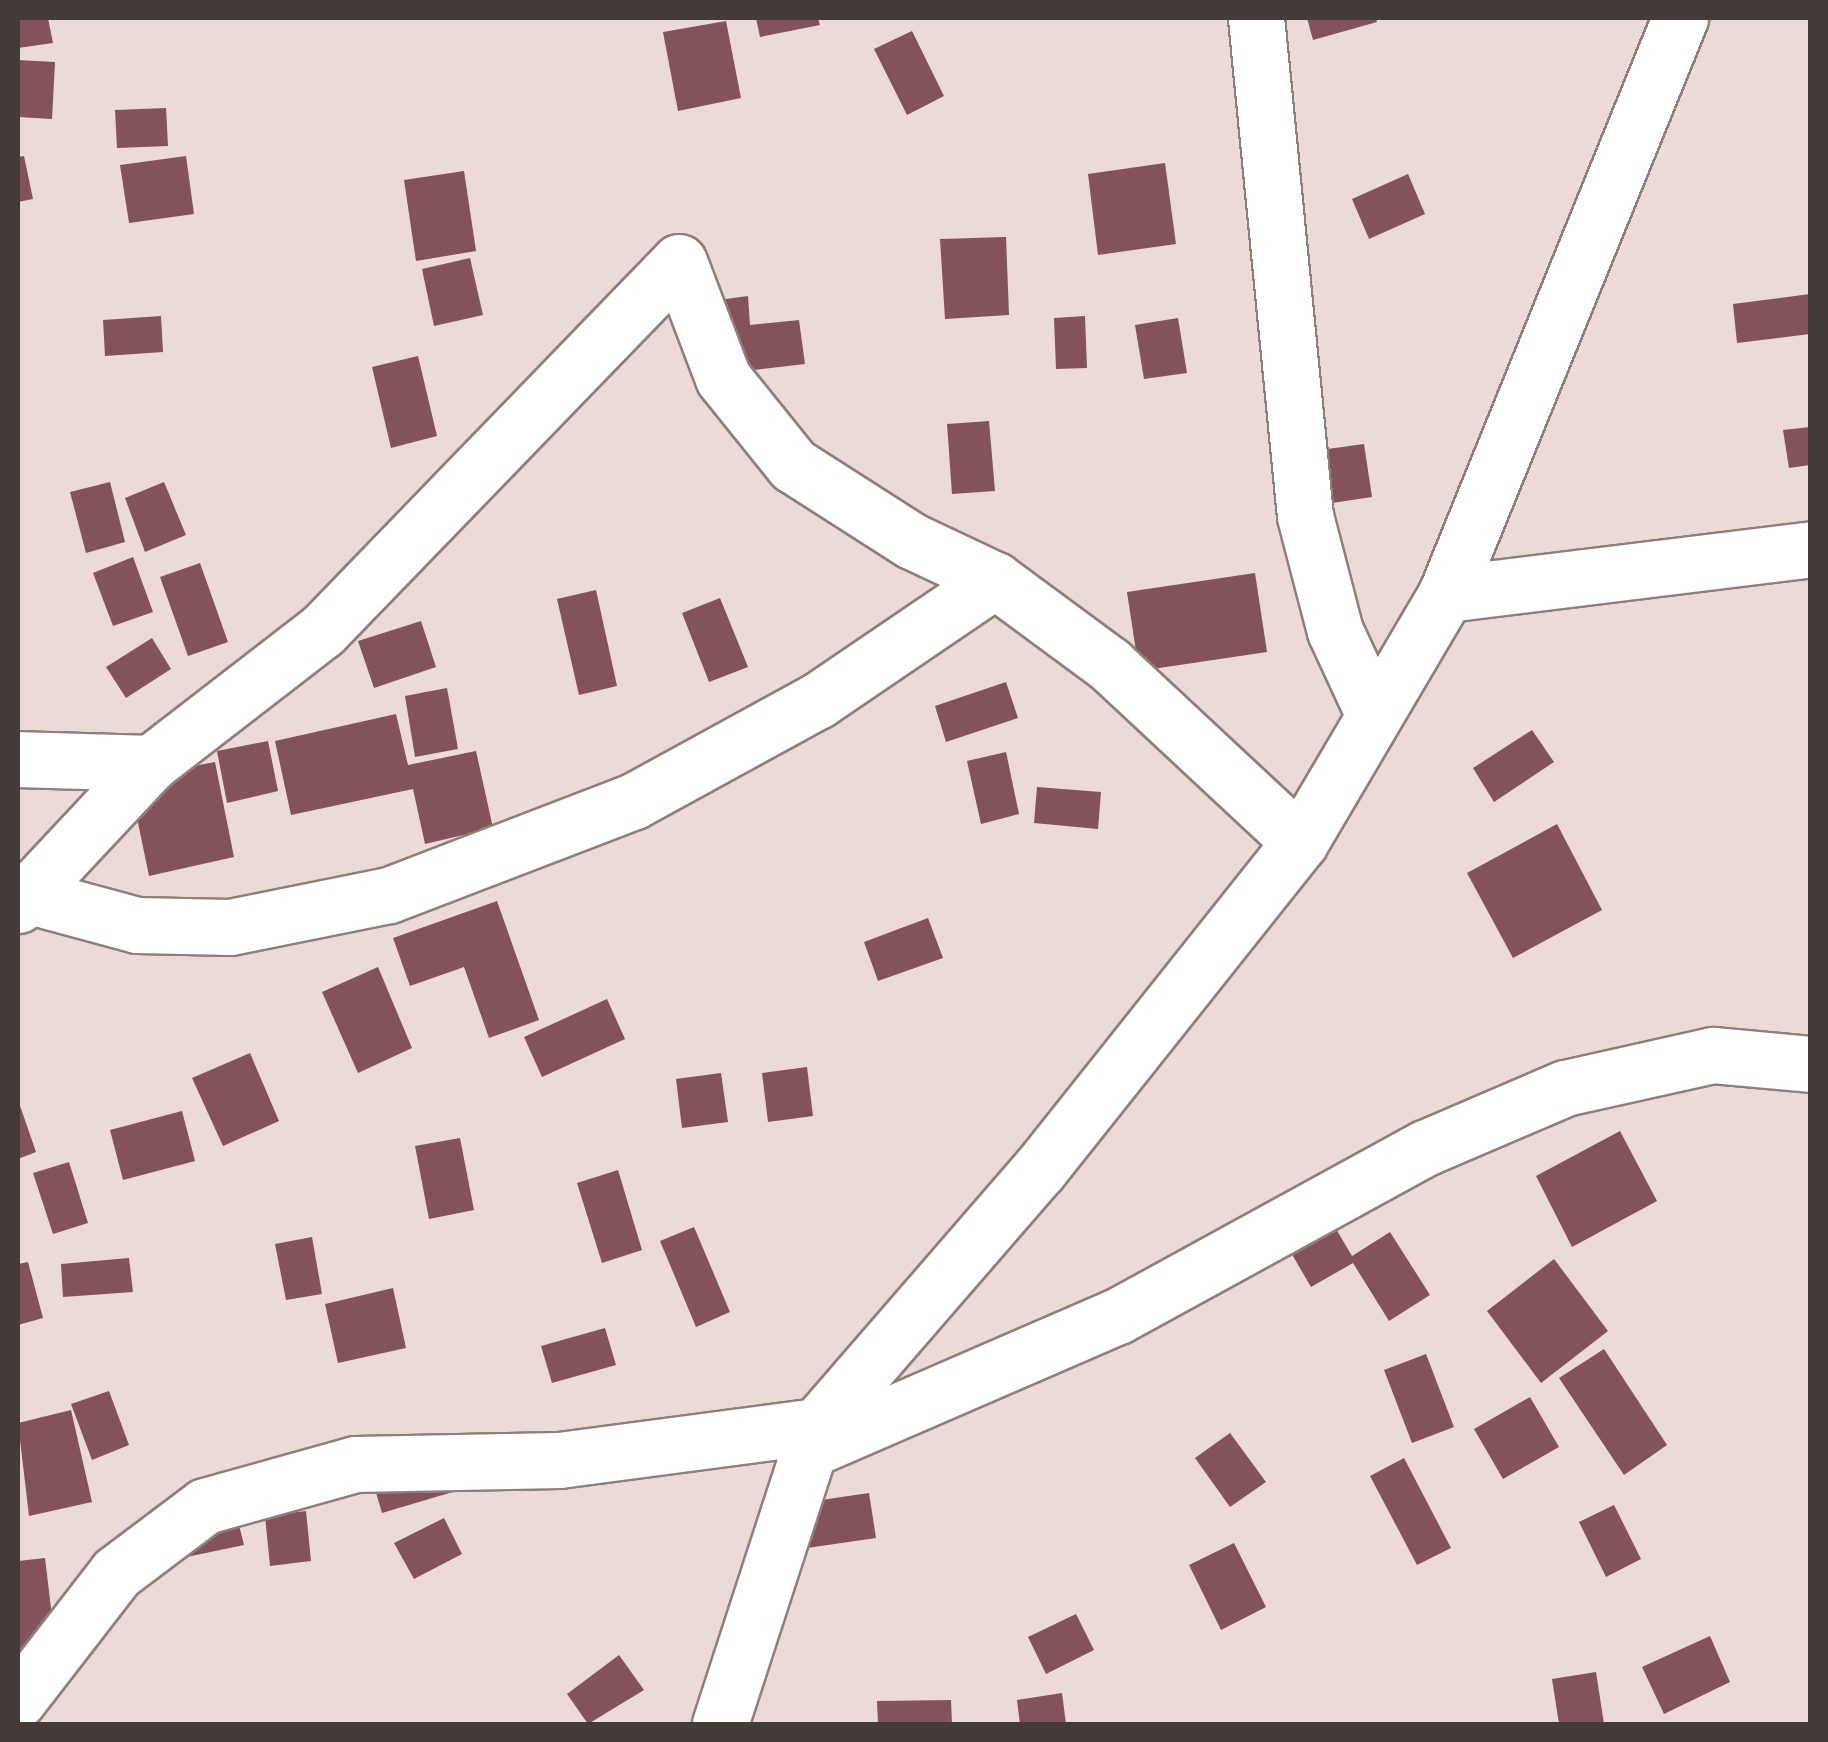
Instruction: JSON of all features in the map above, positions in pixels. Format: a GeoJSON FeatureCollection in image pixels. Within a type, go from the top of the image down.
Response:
{"type":"FeatureCollection","features":[{"type":"Feature","properties":{"kind":"street"},"geometry":{"type":"LineString","coordinates":[[1256,18],[1306,516],[1335,630],[1374,715]]}},
{"type":"Feature","properties":{"kind":"street"},"geometry":{"type":"LineString","coordinates":[[720,1724],[812,1438],[1039,1170],[1300,842],[1446,594],[1680,18]]}},
{"type":"Feature","properties":{"kind":"street"},"geometry":{"type":"LineString","coordinates":[[22,900],[151,762],[322,631],[679,262],[723,378],[793,465],[912,541],[994,580],[1109,664],[1300,842]]}},
{"type":"Feature","properties":{"kind":"street"},"geometry":{"type":"LineString","coordinates":[[1446,594],[1810,549]]}},
{"type":"Feature","properties":{"kind":"street"},"geometry":{"type":"LineString","coordinates":[[22,900],[137,924],[230,927],[389,895],[634,801],[817,701],[994,580]]}},
{"type":"Feature","properties":{"kind":"street"},"geometry":{"type":"LineString","coordinates":[[18,759],[151,762]]}},
{"type":"Feature","properties":{"kind":"street"},"geometry":{"type":"LineString","coordinates":[[18,1700],[116,1573],[205,1506],[355,1464],[558,1460],[812,1438],[1118,1316],[1425,1148],[1565,1088],[1714,1055],[1810,1064]]}},
{"type":"Feature","properties":{"kind":"building"},"geometry":{"type":"Polygon","coordinates":[[[18,18],[48,18],[53,43],[18,48],[18,18]]]}},
{"type":"Feature","properties":{"kind":"building"},"geometry":{"type":"Polygon","coordinates":[[[756,18],[818,18],[820,25],[760,37],[756,18]]]}},
{"type":"Feature","properties":{"kind":"building"},"geometry":{"type":"Polygon","coordinates":[[[1307,18],[1376,18],[1377,22],[1313,40],[1307,18]]]}},
{"type":"Feature","properties":{"kind":"building"},"geometry":{"type":"Polygon","coordinates":[[[726,21],[741,98],[678,111],[663,32],[726,21]]]}},
{"type":"Feature","properties":{"kind":"building"},"geometry":{"type":"Polygon","coordinates":[[[912,31],[944,96],[907,115],[874,49],[912,31]]]}},
{"type":"Feature","properties":{"kind":"building"},"geometry":{"type":"Polygon","coordinates":[[[18,60],[55,62],[52,119],[18,117],[18,60]]]}},
{"type":"Feature","properties":{"kind":"building"},"geometry":{"type":"Polygon","coordinates":[[[166,108],[168,146],[117,148],[115,110],[166,108]]]}},
{"type":"Feature","properties":{"kind":"building"},"geometry":{"type":"Polygon","coordinates":[[[24,156],[33,199],[18,202],[18,157],[24,156]]]}},
{"type":"Feature","properties":{"kind":"building"},"geometry":{"type":"Polygon","coordinates":[[[186,156],[194,214],[129,223],[120,165],[186,156]]]}},
{"type":"Feature","properties":{"kind":"building"},"geometry":{"type":"Polygon","coordinates":[[[1165,163],[1176,244],[1098,255],[1088,174],[1165,163]]]}},
{"type":"Feature","properties":{"kind":"building"},"geometry":{"type":"Polygon","coordinates":[[[464,171],[476,251],[416,261],[404,180],[464,171]]]}},
{"type":"Feature","properties":{"kind":"building"},"geometry":{"type":"Polygon","coordinates":[[[1408,174],[1425,214],[1369,239],[1352,199],[1408,174]]]}},
{"type":"Feature","properties":{"kind":"building"},"geometry":{"type":"Polygon","coordinates":[[[1006,237],[1009,315],[945,319],[940,239],[1006,237]]]}},
{"type":"Feature","properties":{"kind":"building"},"geometry":{"type":"Polygon","coordinates":[[[470,258],[483,315],[434,326],[422,269],[470,258]]]}},
{"type":"Feature","properties":{"kind":"building"},"geometry":{"type":"Polygon","coordinates":[[[1810,294],[1810,334],[1737,343],[1733,304],[1810,294]]]}},
{"type":"Feature","properties":{"kind":"building"},"geometry":{"type":"Polygon","coordinates":[[[748,296],[750,325],[799,320],[805,364],[712,375],[704,302],[748,296]]]}},
{"type":"Feature","properties":{"kind":"building"},"geometry":{"type":"Polygon","coordinates":[[[161,316],[163,352],[105,356],[103,320],[161,316]]]}},
{"type":"Feature","properties":{"kind":"building"},"geometry":{"type":"Polygon","coordinates":[[[1085,316],[1087,368],[1056,369],[1054,318],[1085,316]]]}},
{"type":"Feature","properties":{"kind":"building"},"geometry":{"type":"Polygon","coordinates":[[[1178,318],[1187,373],[1144,379],[1135,325],[1178,318]]]}},
{"type":"Feature","properties":{"kind":"building"},"geometry":{"type":"Polygon","coordinates":[[[418,356],[437,436],[391,448],[372,367],[418,356]]]}},
{"type":"Feature","properties":{"kind":"building"},"geometry":{"type":"Polygon","coordinates":[[[989,421],[995,491],[952,494],[947,424],[989,421]]]}},
{"type":"Feature","properties":{"kind":"building"},"geometry":{"type":"Polygon","coordinates":[[[1810,427],[1810,465],[1789,468],[1783,430],[1810,427]]]}},
{"type":"Feature","properties":{"kind":"building"},"geometry":{"type":"Polygon","coordinates":[[[1364,444],[1372,497],[1299,508],[1291,454],[1364,444]]]}},
{"type":"Feature","properties":{"kind":"building"},"geometry":{"type":"Polygon","coordinates":[[[110,482],[125,542],[86,553],[70,492],[110,482]]]}},
{"type":"Feature","properties":{"kind":"building"},"geometry":{"type":"Polygon","coordinates":[[[164,482],[186,535],[145,552],[125,498],[164,482]]]}},
{"type":"Feature","properties":{"kind":"building"},"geometry":{"type":"Polygon","coordinates":[[[133,557],[153,612],[113,626],[93,573],[133,557]]]}},
{"type":"Feature","properties":{"kind":"building"},"geometry":{"type":"Polygon","coordinates":[[[200,563],[228,642],[188,656],[160,577],[200,563]]]}},
{"type":"Feature","properties":{"kind":"building"},"geometry":{"type":"Polygon","coordinates":[[[1255,573],[1267,652],[1139,671],[1127,592],[1255,573]]]}},
{"type":"Feature","properties":{"kind":"building"},"geometry":{"type":"Polygon","coordinates":[[[596,590],[617,686],[579,695],[557,599],[596,590]]]}},
{"type":"Feature","properties":{"kind":"building"},"geometry":{"type":"Polygon","coordinates":[[[720,598],[748,667],[709,682],[682,613],[720,598]]]}},
{"type":"Feature","properties":{"kind":"building"},"geometry":{"type":"Polygon","coordinates":[[[421,621],[436,667],[374,688],[358,641],[421,621]]]}},
{"type":"Feature","properties":{"kind":"building"},"geometry":{"type":"Polygon","coordinates":[[[152,638],[171,669],[126,698],[106,667],[152,638]]]}},
{"type":"Feature","properties":{"kind":"building"},"geometry":{"type":"Polygon","coordinates":[[[1006,682],[1018,718],[946,742],[935,706],[1006,682]]]}},
{"type":"Feature","properties":{"kind":"building"},"geometry":{"type":"Polygon","coordinates":[[[447,688],[458,749],[415,757],[405,696],[447,688]]]}},
{"type":"Feature","properties":{"kind":"building"},"geometry":{"type":"Polygon","coordinates":[[[396,714],[408,765],[476,751],[493,828],[425,844],[413,789],[291,815],[275,741],[396,714]]]}},
{"type":"Feature","properties":{"kind":"building"},"geometry":{"type":"Polygon","coordinates":[[[1532,730],[1554,762],[1494,802],[1473,768],[1532,730]]]}},
{"type":"Feature","properties":{"kind":"building"},"geometry":{"type":"Polygon","coordinates":[[[268,741],[278,791],[227,803],[217,751],[268,741]]]}},
{"type":"Feature","properties":{"kind":"building"},"geometry":{"type":"Polygon","coordinates":[[[1006,752],[1019,814],[981,824],[967,761],[1006,752]]]}},
{"type":"Feature","properties":{"kind":"building"},"geometry":{"type":"Polygon","coordinates":[[[215,762],[234,857],[149,876],[129,779],[215,762]]]}},
{"type":"Feature","properties":{"kind":"building"},"geometry":{"type":"Polygon","coordinates":[[[1037,787],[1101,792],[1098,829],[1034,823],[1037,787]]]}},
{"type":"Feature","properties":{"kind":"building"},"geometry":{"type":"Polygon","coordinates":[[[1557,824],[1602,910],[1513,958],[1467,873],[1557,824]]]}},
{"type":"Feature","properties":{"kind":"building"},"geometry":{"type":"Polygon","coordinates":[[[497,901],[539,1020],[489,1038],[464,967],[410,986],[393,938],[497,901]]]}},
{"type":"Feature","properties":{"kind":"building"},"geometry":{"type":"Polygon","coordinates":[[[928,918],[943,958],[878,981],[864,942],[928,918]]]}},
{"type":"Feature","properties":{"kind":"building"},"geometry":{"type":"Polygon","coordinates":[[[378,967],[412,1048],[358,1073],[322,992],[378,967]]]}},
{"type":"Feature","properties":{"kind":"building"},"geometry":{"type":"Polygon","coordinates":[[[607,999],[625,1039],[542,1077],[524,1037],[607,999]]]}},
{"type":"Feature","properties":{"kind":"building"},"geometry":{"type":"Polygon","coordinates":[[[250,1053],[279,1121],[223,1146],[192,1078],[250,1053]]]}},
{"type":"Feature","properties":{"kind":"building"},"geometry":{"type":"Polygon","coordinates":[[[807,1067],[813,1116],[768,1122],[762,1073],[807,1067]]]}},
{"type":"Feature","properties":{"kind":"building"},"geometry":{"type":"Polygon","coordinates":[[[721,1073],[728,1122],[682,1128],[676,1079],[721,1073]]]}},
{"type":"Feature","properties":{"kind":"building"},"geometry":{"type":"Polygon","coordinates":[[[18,1100],[36,1152],[18,1159],[18,1100]]]}},
{"type":"Feature","properties":{"kind":"building"},"geometry":{"type":"Polygon","coordinates":[[[182,1111],[195,1161],[123,1180],[110,1130],[182,1111]]]}},
{"type":"Feature","properties":{"kind":"building"},"geometry":{"type":"Polygon","coordinates":[[[1620,1131],[1657,1201],[1572,1247],[1536,1176],[1620,1131]]]}},
{"type":"Feature","properties":{"kind":"building"},"geometry":{"type":"Polygon","coordinates":[[[460,1138],[474,1210],[429,1219],[415,1146],[460,1138]]]}},
{"type":"Feature","properties":{"kind":"building"},"geometry":{"type":"Polygon","coordinates":[[[69,1162],[88,1223],[53,1234],[33,1173],[69,1162]]]}},
{"type":"Feature","properties":{"kind":"building"},"geometry":{"type":"Polygon","coordinates":[[[618,1170],[642,1250],[602,1263],[577,1183],[618,1170]]]}},
{"type":"Feature","properties":{"kind":"building"},"geometry":{"type":"Polygon","coordinates":[[[1313,1190],[1352,1256],[1390,1232],[1430,1295],[1389,1321],[1353,1263],[1311,1287],[1269,1215],[1313,1190]]]}},
{"type":"Feature","properties":{"kind":"building"},"geometry":{"type":"Polygon","coordinates":[[[694,1227],[730,1312],[696,1327],[660,1241],[694,1227]]]}},
{"type":"Feature","properties":{"kind":"building"},"geometry":{"type":"Polygon","coordinates":[[[312,1237],[322,1294],[286,1300],[275,1244],[312,1237]]]}},
{"type":"Feature","properties":{"kind":"building"},"geometry":{"type":"Polygon","coordinates":[[[129,1258],[133,1292],[63,1297],[61,1264],[129,1258]]]}},
{"type":"Feature","properties":{"kind":"building"},"geometry":{"type":"Polygon","coordinates":[[[1554,1259],[1608,1331],[1541,1383],[1487,1311],[1554,1259]]]}},
{"type":"Feature","properties":{"kind":"building"},"geometry":{"type":"Polygon","coordinates":[[[28,1262],[43,1318],[18,1325],[18,1264],[28,1262]]]}},
{"type":"Feature","properties":{"kind":"building"},"geometry":{"type":"Polygon","coordinates":[[[393,1288],[406,1348],[338,1363],[325,1304],[393,1288]]]}},
{"type":"Feature","properties":{"kind":"building"},"geometry":{"type":"Polygon","coordinates":[[[605,1328],[616,1365],[552,1383],[541,1346],[605,1328]]]}},
{"type":"Feature","properties":{"kind":"building"},"geometry":{"type":"Polygon","coordinates":[[[1604,1349],[1667,1445],[1624,1475],[1559,1378],[1604,1349]]]}},
{"type":"Feature","properties":{"kind":"building"},"geometry":{"type":"Polygon","coordinates":[[[1426,1354],[1454,1427],[1412,1443],[1384,1370],[1426,1354]]]}},
{"type":"Feature","properties":{"kind":"building"},"geometry":{"type":"Polygon","coordinates":[[[109,1391],[129,1445],[92,1460],[71,1404],[109,1391]]]}},
{"type":"Feature","properties":{"kind":"building"},"geometry":{"type":"Polygon","coordinates":[[[1530,1397],[1559,1447],[1503,1479],[1474,1429],[1530,1397]]]}},
{"type":"Feature","properties":{"kind":"building"},"geometry":{"type":"Polygon","coordinates":[[[71,1410],[92,1502],[29,1516],[18,1423],[71,1410]]]}},
{"type":"Feature","properties":{"kind":"building"},"geometry":{"type":"Polygon","coordinates":[[[1230,1433],[1266,1482],[1230,1507],[1195,1458],[1230,1433]]]}},
{"type":"Feature","properties":{"kind":"building"},"geometry":{"type":"Polygon","coordinates":[[[444,1448],[456,1491],[382,1513],[369,1469],[444,1448]]]}},
{"type":"Feature","properties":{"kind":"building"},"geometry":{"type":"Polygon","coordinates":[[[1404,1458],[1451,1548],[1417,1565],[1370,1476],[1404,1458]]]}},
{"type":"Feature","properties":{"kind":"building"},"geometry":{"type":"Polygon","coordinates":[[[869,1493],[876,1538],[800,1549],[794,1504],[869,1493]]]}},
{"type":"Feature","properties":{"kind":"building"},"geometry":{"type":"Polygon","coordinates":[[[1614,1505],[1641,1559],[1606,1577],[1579,1522],[1614,1505]]]}},
{"type":"Feature","properties":{"kind":"building"},"geometry":{"type":"Polygon","coordinates":[[[235,1509],[244,1545],[177,1559],[235,1509]]]}},
{"type":"Feature","properties":{"kind":"building"},"geometry":{"type":"Polygon","coordinates":[[[306,1511],[311,1561],[270,1566],[265,1516],[306,1511]]]}},
{"type":"Feature","properties":{"kind":"building"},"geometry":{"type":"Polygon","coordinates":[[[444,1518],[462,1554],[414,1579],[394,1543],[444,1518]]]}},
{"type":"Feature","properties":{"kind":"building"},"geometry":{"type":"Polygon","coordinates":[[[1234,1543],[1266,1607],[1221,1630],[1189,1565],[1234,1543]]]}},
{"type":"Feature","properties":{"kind":"building"},"geometry":{"type":"Polygon","coordinates":[[[45,1558],[56,1650],[18,1655],[18,1561],[45,1558]]]}},
{"type":"Feature","properties":{"kind":"building"},"geometry":{"type":"Polygon","coordinates":[[[1076,1614],[1094,1650],[1046,1674],[1028,1637],[1076,1614]]]}},
{"type":"Feature","properties":{"kind":"building"},"geometry":{"type":"Polygon","coordinates":[[[1710,1636],[1730,1682],[1664,1714],[1642,1667],[1710,1636]]]}},
{"type":"Feature","properties":{"kind":"building"},"geometry":{"type":"Polygon","coordinates":[[[619,1655],[644,1690],[588,1724],[567,1694],[619,1655]]]}},
{"type":"Feature","properties":{"kind":"building"},"geometry":{"type":"Polygon","coordinates":[[[1596,1672],[1604,1724],[1559,1724],[1552,1679],[1596,1672]]]}},
{"type":"Feature","properties":{"kind":"building"},"geometry":{"type":"Polygon","coordinates":[[[1062,1693],[1066,1724],[1020,1724],[1017,1700],[1062,1693]]]}},
{"type":"Feature","properties":{"kind":"building"},"geometry":{"type":"Polygon","coordinates":[[[951,1700],[952,1724],[878,1724],[877,1701],[951,1700]]]}}]}
